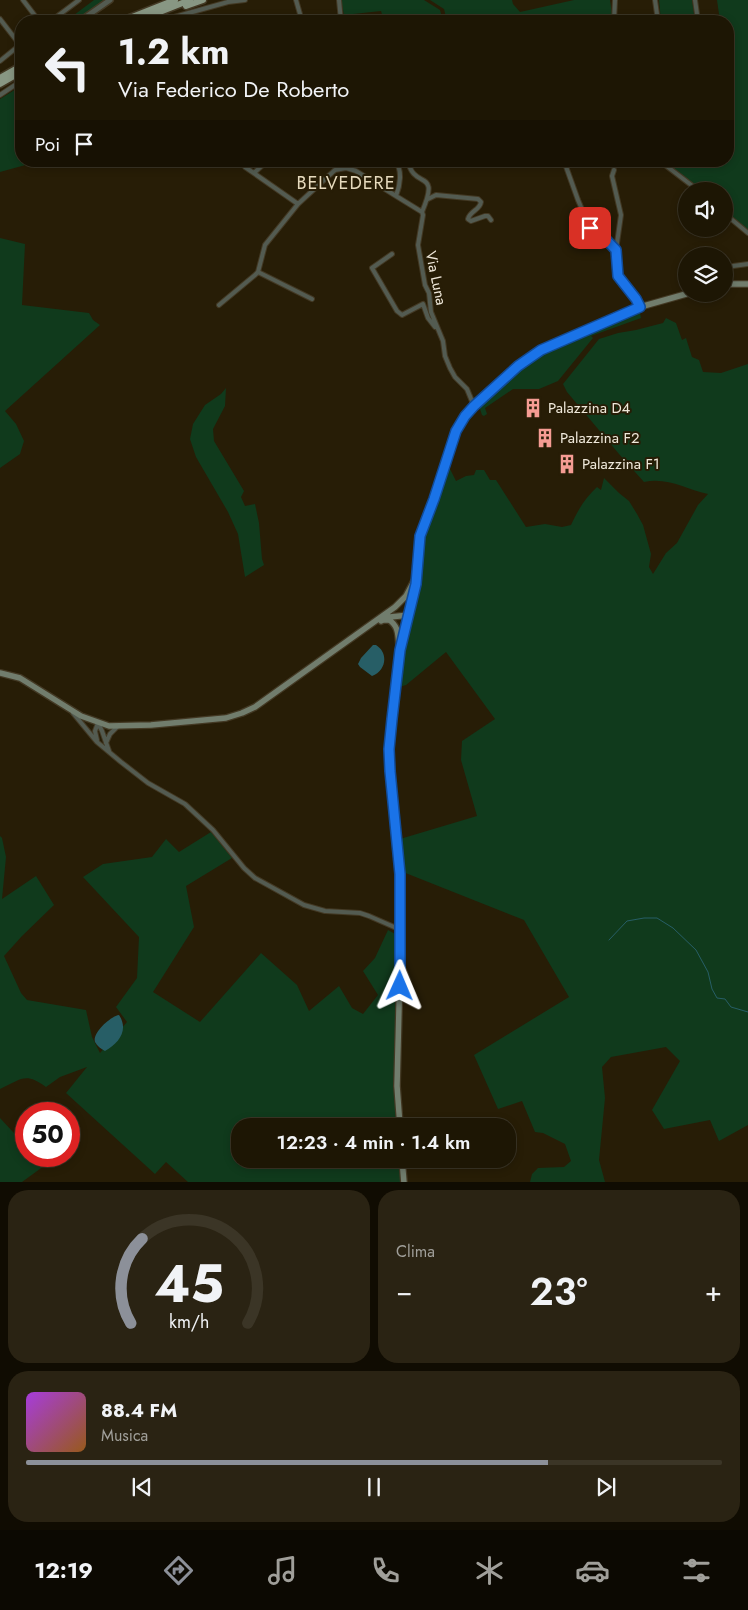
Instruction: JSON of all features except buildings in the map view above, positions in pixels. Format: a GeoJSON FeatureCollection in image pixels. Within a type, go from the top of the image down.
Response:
{"type":"FeatureCollection","features":[{"type":"Feature","properties":{"kind":"main road"},"geometry":{"type":"LineString","coordinates":[[137,15],[175,0]]}},
{"type":"Feature","properties":{"kind":"main road"},"geometry":{"type":"LineString","coordinates":[[154,14],[190,0]]}},
{"type":"Feature","properties":{"kind":"main road"},"geometry":{"type":"LineString","coordinates":[[154,14],[166,13],[203,0]]}},
{"type":"Feature","properties":{"kind":"main road"},"geometry":{"type":"LineString","coordinates":[[0,78],[15,69]]}},
{"type":"Feature","properties":{"kind":"main road"},"geometry":{"type":"LineString","coordinates":[[0,84],[15,75]]}},
{"type":"Feature","properties":{"kind":"main road"},"geometry":{"type":"LineString","coordinates":[[733,284],[748,284]]}},
{"type":"Feature","properties":{"kind":"main road"},"geometry":{"type":"LineString","coordinates":[[399,1118],[397,1086],[401,930],[400,874],[389,749],[400,650],[417,574],[421,531],[434,499],[456,431],[474,406],[518,366],[541,350],[640,307],[678,296]]}},
{"type":"Feature","properties":{"kind":"main road"},"geometry":{"type":"LineString","coordinates":[[0,673],[14,676],[27,682],[71,710],[98,723],[118,727],[226,718],[242,714],[255,707],[395,607],[406,596],[417,574]]}},
{"type":"Feature","properties":{"kind":"main road"},"geometry":{"type":"LineString","coordinates":[[395,607],[409,615]]}},
{"type":"Feature","properties":{"kind":"main road"},"geometry":{"type":"LineString","coordinates":[[358,634],[390,617],[409,615]]}},
{"type":"Feature","properties":{"kind":"main road"},"geometry":{"type":"LineString","coordinates":[[381,621],[389,620],[398,630],[400,650]]}},
{"type":"Feature","properties":{"kind":"main road"},"geometry":{"type":"LineString","coordinates":[[403,1168],[404,1182]]}},
{"type":"Feature","properties":{"kind":"street"},"geometry":{"type":"LineString","coordinates":[[23,0],[34,15]]}},
{"type":"Feature","properties":{"kind":"street"},"geometry":{"type":"LineString","coordinates":[[59,15],[79,0]]}},
{"type":"Feature","properties":{"kind":"street"},"geometry":{"type":"LineString","coordinates":[[89,15],[110,0]]}},
{"type":"Feature","properties":{"kind":"street"},"geometry":{"type":"LineString","coordinates":[[181,15],[228,2],[245,0]]}},
{"type":"Feature","properties":{"kind":"street"},"geometry":{"type":"LineString","coordinates":[[296,0],[300,15]]}},
{"type":"Feature","properties":{"kind":"street"},"geometry":{"type":"LineString","coordinates":[[339,0],[340,15]]}},
{"type":"Feature","properties":{"kind":"street"},"geometry":{"type":"LineString","coordinates":[[614,15],[615,0]]}},
{"type":"Feature","properties":{"kind":"street"},"geometry":{"type":"LineString","coordinates":[[655,0],[657,15]]}},
{"type":"Feature","properties":{"kind":"street"},"geometry":{"type":"LineString","coordinates":[[695,0],[697,15]]}},
{"type":"Feature","properties":{"kind":"street"},"geometry":{"type":"LineString","coordinates":[[0,19],[15,38]]}},
{"type":"Feature","properties":{"kind":"street"},"geometry":{"type":"LineString","coordinates":[[0,61],[15,50]]}},
{"type":"Feature","properties":{"kind":"street"},"geometry":{"type":"LineString","coordinates":[[0,94],[15,85]]}},
{"type":"Feature","properties":{"kind":"street"},"geometry":{"type":"LineString","coordinates":[[245,167],[298,204]]}},
{"type":"Feature","properties":{"kind":"street"},"geometry":{"type":"LineString","coordinates":[[254,173],[260,167]]}},
{"type":"Feature","properties":{"kind":"street"},"geometry":{"type":"LineString","coordinates":[[396,196],[400,175],[399,167]]}},
{"type":"Feature","properties":{"kind":"street"},"geometry":{"type":"LineString","coordinates":[[410,167],[411,171],[429,186],[428,199]]}},
{"type":"Feature","properties":{"kind":"street"},"geometry":{"type":"LineString","coordinates":[[566,167],[590,228],[595,228],[616,250]]}},
{"type":"Feature","properties":{"kind":"street"},"geometry":{"type":"LineString","coordinates":[[668,167],[687,182]]}},
{"type":"Feature","properties":{"kind":"street"},"geometry":{"type":"LineString","coordinates":[[219,305],[258,272],[265,245],[298,204],[330,174],[340,168],[356,171],[422,212]]}},
{"type":"Feature","properties":{"kind":"street"},"geometry":{"type":"LineString","coordinates":[[614,170],[612,176],[621,215],[616,250],[618,276],[640,307]]}},
{"type":"Feature","properties":{"kind":"street"},"geometry":{"type":"LineString","coordinates":[[428,199],[436,195],[478,199],[481,202],[481,206],[468,219],[471,221],[488,216],[491,220]]}},
{"type":"Feature","properties":{"kind":"street","name":"Via Luna"},"geometry":{"type":"LineString","coordinates":[[428,199],[422,212],[418,246],[425,285],[429,293],[431,312],[442,341],[445,356],[455,377],[467,390],[474,406]]}},
{"type":"Feature","properties":{"kind":"street"},"geometry":{"type":"LineString","coordinates":[[733,220],[748,233]]}},
{"type":"Feature","properties":{"kind":"street"},"geometry":{"type":"LineString","coordinates":[[392,254],[372,268],[396,311],[402,315],[423,304],[428,318],[438,331]]}},
{"type":"Feature","properties":{"kind":"street"},"geometry":{"type":"LineString","coordinates":[[733,266],[748,264]]}},
{"type":"Feature","properties":{"kind":"street"},"geometry":{"type":"LineString","coordinates":[[258,272],[312,299]]}},
{"type":"Feature","properties":{"kind":"street"},"geometry":{"type":"LineString","coordinates":[[71,710],[97,742],[110,753],[148,783],[185,804],[213,830],[250,874],[294,901],[315,909],[360,913],[401,930]]}},
{"type":"Feature","properties":{"kind":"street"},"geometry":{"type":"LineString","coordinates":[[98,723],[110,753]]}},
{"type":"Feature","properties":{"kind":"street"},"geometry":{"type":"LineString","coordinates":[[97,742],[95,730],[98,723]]}},
{"type":"Feature","properties":{"kind":"street"},"geometry":{"type":"LineString","coordinates":[[106,743],[110,734],[118,727]]}},
{"type":"Feature","properties":{"kind":"green space"},"geometry":{"type":"Polygon","coordinates":[[[94,0],[105,0],[84,15],[74,15],[94,0]]]}},
{"type":"Feature","properties":{"kind":"green space"},"geometry":{"type":"Polygon","coordinates":[[[341,0],[424,0],[440,10],[441,15],[382,15],[381,11],[344,15],[341,0]]]}},
{"type":"Feature","properties":{"kind":"green space"},"geometry":{"type":"Polygon","coordinates":[[[430,0],[512,0],[520,12],[574,0],[610,0],[612,15],[446,15],[444,9],[430,0]]]}},
{"type":"Feature","properties":{"kind":"green space"},"geometry":{"type":"Polygon","coordinates":[[[659,0],[692,0],[694,15],[660,15],[659,0]]]}},
{"type":"Feature","properties":{"kind":"green space"},"geometry":{"type":"Polygon","coordinates":[[[717,0],[748,0],[748,230],[733,218],[733,182],[691,182],[672,167],[734,167],[734,15],[719,15],[717,0]]]}},
{"type":"Feature","properties":{"kind":"green space"},"geometry":{"type":"Polygon","coordinates":[[[15,90],[15,167],[18,167],[0,172],[0,99],[15,90]]]}},
{"type":"Feature","properties":{"kind":"green space"},"geometry":{"type":"Polygon","coordinates":[[[0,238],[25,244],[22,305],[89,313],[93,320],[100,325],[5,411],[16,424],[24,441],[20,454],[0,468],[0,238]]]}},
{"type":"Feature","properties":{"kind":"green space"},"geometry":{"type":"Polygon","coordinates":[[[636,312],[640,313],[641,318],[591,336],[593,338],[558,381],[539,389],[513,389],[485,408],[487,414],[482,415],[479,406],[520,368],[543,352],[636,312]]]}},
{"type":"Feature","properties":{"kind":"green space"},"geometry":{"type":"Polygon","coordinates":[[[666,318],[676,323],[682,340],[686,338],[692,357],[699,360],[703,372],[721,373],[748,364],[748,1125],[719,1141],[710,1120],[664,1129],[652,1110],[680,1061],[666,1047],[611,1057],[602,1067],[605,1098],[599,1160],[605,1182],[530,1182],[532,1174],[538,1168],[564,1167],[571,1161],[565,1144],[543,1133],[535,1132],[522,1101],[498,1109],[474,1055],[569,997],[524,920],[403,872],[400,839],[477,816],[461,760],[462,741],[495,719],[446,652],[406,685],[399,687],[404,648],[421,583],[422,540],[448,465],[456,481],[466,476],[474,475],[476,470],[484,470],[490,480],[496,480],[526,527],[545,524],[562,527],[571,525],[589,495],[597,487],[601,490],[604,478],[629,501],[643,525],[651,554],[649,567],[653,574],[666,553],[677,543],[698,505],[708,494],[669,482],[644,482],[567,392],[563,384],[599,339],[663,323],[666,318]]]}},
{"type":"Feature","properties":{"kind":"green space"},"geometry":{"type":"Polygon","coordinates":[[[226,388],[225,406],[213,429],[214,441],[244,491],[241,497],[245,506],[255,504],[264,565],[245,577],[238,534],[228,512],[196,457],[190,439],[193,424],[205,405],[221,394],[226,388]]]}},
{"type":"Feature","properties":{"kind":"green space"},"geometry":{"type":"Polygon","coordinates":[[[211,832],[232,858],[186,886],[194,927],[153,992],[200,1022],[261,953],[297,985],[309,1011],[339,986],[352,1008],[363,1014],[378,995],[363,971],[375,958],[388,930],[397,935],[395,1084],[397,1118],[231,1118],[231,1168],[400,1168],[401,1182],[188,1182],[166,1162],[155,1174],[80,1106],[80,1102],[76,1102],[66,1093],[87,1067],[60,1077],[46,1087],[28,1078],[0,1089],[0,836],[6,857],[2,899],[36,876],[54,905],[4,956],[21,993],[27,1000],[86,1010],[92,1037],[100,1053],[127,1022],[116,1007],[137,978],[139,937],[83,877],[103,864],[152,857],[166,839],[179,852],[211,832]]]}},
{"type":"Feature","properties":{"kind":"green space"},"geometry":{"type":"Polygon","coordinates":[[[0,1118],[15,1134],[15,1167],[43,1167],[22,1182],[0,1182],[0,1118]]]}},
{"type":"Feature","properties":{"kind":"water"},"geometry":{"type":"Polygon","coordinates":[[[373,645],[380,648],[383,653],[384,662],[377,674],[372,676],[358,664],[373,645]]]}},
{"type":"Feature","properties":{"kind":"water"},"geometry":{"type":"Polygon","coordinates":[[[119,1015],[123,1031],[118,1040],[105,1051],[95,1042],[96,1034],[107,1022],[119,1015]]]}},
{"type":"Feature","properties":{"kind":"waterway"},"geometry":{"type":"LineString","coordinates":[[609,940],[627,921],[657,918],[673,928],[696,950],[708,972],[712,989],[717,998],[725,999],[731,1007],[748,1012]]}},
{"type":"Feature","properties":{"kind":"place","name":"Palazzina D4"},"geometry":{"type":"Point","coordinates":[533,408]}},
{"type":"Feature","properties":{"kind":"place","name":"Palazzina F2"},"geometry":{"type":"Point","coordinates":[545,438]}},
{"type":"Feature","properties":{"kind":"place","name":"Palazzina F1"},"geometry":{"type":"Point","coordinates":[567,464]}},
{"type":"Feature","properties":{"kind":"district","name":"BELVEDERE"},"geometry":{"type":"Point","coordinates":[346,183]}},
{"type":"Feature","properties":{"kind":"route"},"geometry":{"type":"LineString","coordinates":[[400,986],[400,874],[389,749],[400,650],[416,584],[420,536],[456,431],[474,406],[518,366],[541,350],[640,307],[618,276],[616,250],[595,228],[590,228]]}}]}
